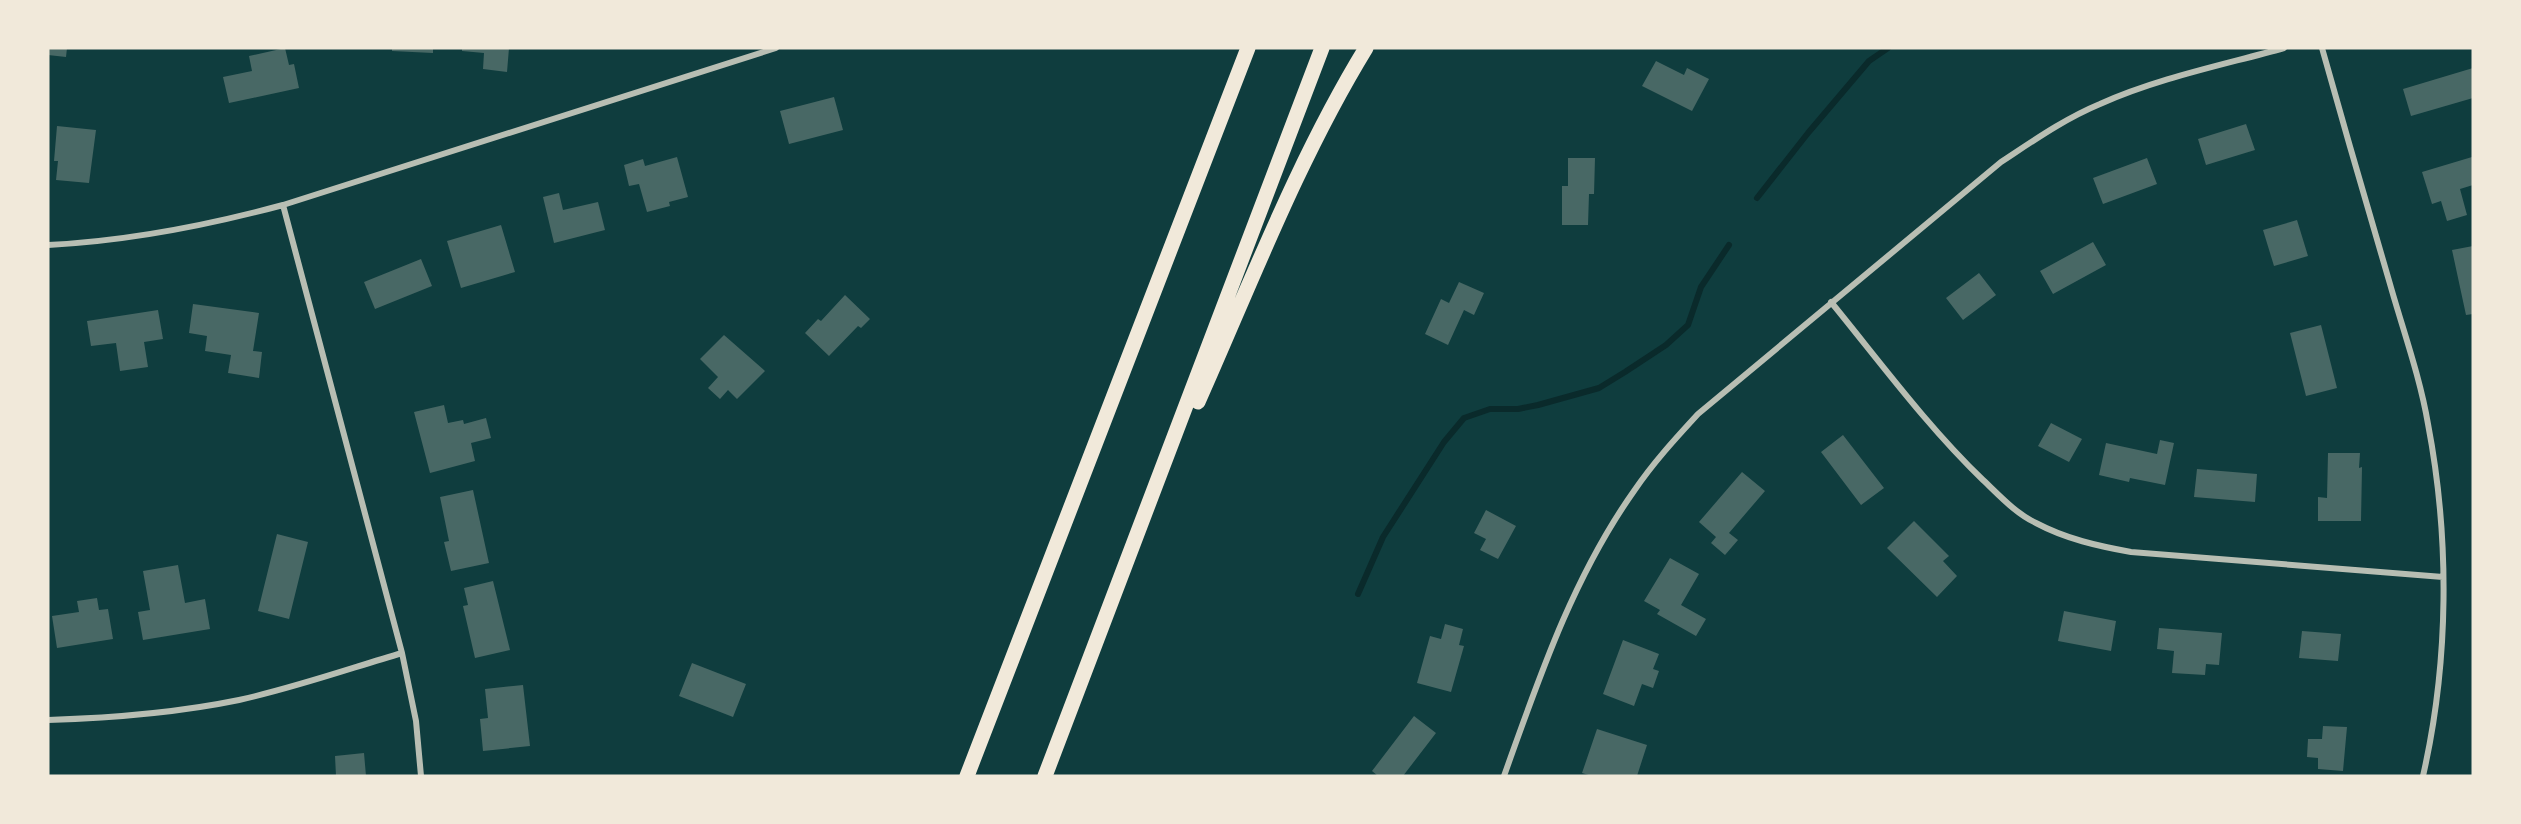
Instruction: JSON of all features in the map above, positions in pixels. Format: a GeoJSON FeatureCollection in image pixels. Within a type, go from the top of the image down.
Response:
{"type":"FeatureCollection","features":[{"type":"Feature","properties":{"kind":"highway"},"geometry":{"type":"LineString","coordinates":[[1203,170],[1238,48]]}},
{"type":"Feature","properties":{"kind":"highway"},"geometry":{"type":"LineString","coordinates":[[967,776],[1203,170],[1248,48]]}},
{"type":"Feature","properties":{"kind":"highway"},"geometry":{"type":"LineString","coordinates":[[1044,776],[1322,48]]}},
{"type":"Feature","properties":{"kind":"highway"},"geometry":{"type":"LineString","coordinates":[[1124,570],[1307,155],[1345,82],[1366,48]]}},
{"type":"Feature","properties":{"kind":"street"},"geometry":{"type":"LineString","coordinates":[[48,245],[138,237],[200,226],[283,205],[776,48]]}},
{"type":"Feature","properties":{"kind":"street"},"geometry":{"type":"LineString","coordinates":[[1504,776],[1546,659],[1577,588],[1611,526],[1633,492],[1660,455],[1698,414],[2001,162],[2049,130],[2100,103],[2143,88],[2284,48]]}},
{"type":"Feature","properties":{"kind":"street"},"geometry":{"type":"LineString","coordinates":[[2322,48],[2428,422],[2442,529],[2443,577],[2441,639],[2435,700],[2423,776]]}},
{"type":"Feature","properties":{"kind":"street"},"geometry":{"type":"LineString","coordinates":[[283,205],[402,653],[416,721],[421,776]]}},
{"type":"Feature","properties":{"kind":"street"},"geometry":{"type":"LineString","coordinates":[[1832,302],[1943,438],[2008,504],[2034,523],[2064,536],[2094,545],[2132,552],[2443,577]]}},
{"type":"Feature","properties":{"kind":"street"},"geometry":{"type":"LineString","coordinates":[[48,720],[96,718],[209,705],[283,688],[402,653]]}},
{"type":"Feature","properties":{"kind":"building"},"geometry":{"type":"Polygon","coordinates":[[[48,48],[67,48],[66,57],[48,55],[48,48]]]}},
{"type":"Feature","properties":{"kind":"building"},"geometry":{"type":"Polygon","coordinates":[[[285,48],[289,65],[294,64],[299,88],[229,103],[223,77],[252,71],[249,56],[285,48]]]}},
{"type":"Feature","properties":{"kind":"building"},"geometry":{"type":"Polygon","coordinates":[[[392,48],[433,48],[433,53],[392,51],[392,48]]]}},
{"type":"Feature","properties":{"kind":"building"},"geometry":{"type":"Polygon","coordinates":[[[462,48],[509,48],[507,72],[483,69],[484,53],[462,51],[462,48]]]}},
{"type":"Feature","properties":{"kind":"building"},"geometry":{"type":"Polygon","coordinates":[[[1656,61],[1684,75],[1687,68],[1709,79],[1692,111],[1642,86],[1656,61]]]}},
{"type":"Feature","properties":{"kind":"building"},"geometry":{"type":"Polygon","coordinates":[[[2473,68],[2473,98],[2411,116],[2403,89],[2473,68]]]}},
{"type":"Feature","properties":{"kind":"building"},"geometry":{"type":"Polygon","coordinates":[[[834,97],[843,130],[789,144],[780,111],[834,97]]]}},
{"type":"Feature","properties":{"kind":"building"},"geometry":{"type":"Polygon","coordinates":[[[2246,124],[2255,150],[2206,165],[2198,139],[2246,124]]]}},
{"type":"Feature","properties":{"kind":"building"},"geometry":{"type":"Polygon","coordinates":[[[57,126],[96,130],[89,183],[56,180],[58,161],[54,161],[57,126]]]}},
{"type":"Feature","properties":{"kind":"building"},"geometry":{"type":"Polygon","coordinates":[[[677,157],[688,197],[669,202],[670,206],[647,212],[639,184],[629,186],[624,165],[643,159],[645,166],[677,157]]]}},
{"type":"Feature","properties":{"kind":"building"},"geometry":{"type":"Polygon","coordinates":[[[2472,157],[2473,185],[2460,189],[2467,215],[2447,221],[2441,201],[2432,204],[2422,172],[2472,157]]]}},
{"type":"Feature","properties":{"kind":"building"},"geometry":{"type":"Polygon","coordinates":[[[1568,158],[1595,158],[1594,194],[1589,194],[1588,225],[1562,225],[1562,186],[1568,186],[1568,158]]]}},
{"type":"Feature","properties":{"kind":"building"},"geometry":{"type":"Polygon","coordinates":[[[2147,158],[2157,184],[2103,204],[2093,178],[2147,158]]]}},
{"type":"Feature","properties":{"kind":"building"},"geometry":{"type":"Polygon","coordinates":[[[559,193],[563,210],[598,202],[605,230],[554,243],[543,197],[559,193]]]}},
{"type":"Feature","properties":{"kind":"building"},"geometry":{"type":"Polygon","coordinates":[[[2297,220],[2308,256],[2274,266],[2263,230],[2297,220]]]}},
{"type":"Feature","properties":{"kind":"building"},"geometry":{"type":"Polygon","coordinates":[[[501,225],[515,272],[461,288],[447,241],[501,225]]]}},
{"type":"Feature","properties":{"kind":"building"},"geometry":{"type":"Polygon","coordinates":[[[2093,242],[2106,265],[2053,294],[2040,271],[2093,242]]]}},
{"type":"Feature","properties":{"kind":"building"},"geometry":{"type":"Polygon","coordinates":[[[2473,246],[2473,314],[2466,315],[2452,250],[2473,246]]]}},
{"type":"Feature","properties":{"kind":"building"},"geometry":{"type":"Polygon","coordinates":[[[421,259],[432,286],[375,309],[364,282],[421,259]]]}},
{"type":"Feature","properties":{"kind":"building"},"geometry":{"type":"Polygon","coordinates":[[[1979,273],[1996,295],[1963,320],[1946,298],[1979,273]]]}},
{"type":"Feature","properties":{"kind":"building"},"geometry":{"type":"Polygon","coordinates":[[[1459,282],[1484,293],[1474,315],[1464,310],[1448,345],[1425,334],[1441,299],[1449,303],[1459,282]]]}},
{"type":"Feature","properties":{"kind":"building"},"geometry":{"type":"Polygon","coordinates":[[[845,295],[870,319],[861,328],[858,326],[829,356],[805,333],[818,319],[821,321],[845,295]]]}},
{"type":"Feature","properties":{"kind":"building"},"geometry":{"type":"Polygon","coordinates":[[[193,304],[259,313],[253,351],[262,352],[259,378],[228,373],[231,355],[205,351],[207,336],[189,333],[193,304]]]}},
{"type":"Feature","properties":{"kind":"building"},"geometry":{"type":"Polygon","coordinates":[[[158,310],[163,339],[144,342],[148,367],[120,371],[116,343],[91,346],[87,321],[158,310]]]}},
{"type":"Feature","properties":{"kind":"building"},"geometry":{"type":"Polygon","coordinates":[[[2321,325],[2337,388],[2306,396],[2290,333],[2321,325]]]}},
{"type":"Feature","properties":{"kind":"building"},"geometry":{"type":"Polygon","coordinates":[[[724,335],[765,371],[737,399],[728,390],[720,399],[708,388],[718,377],[700,359],[724,335]]]}},
{"type":"Feature","properties":{"kind":"building"},"geometry":{"type":"Polygon","coordinates":[[[444,405],[448,423],[463,420],[464,424],[486,418],[491,438],[471,443],[475,461],[430,473],[414,412],[444,405]]]}},
{"type":"Feature","properties":{"kind":"building"},"geometry":{"type":"Polygon","coordinates":[[[2051,423],[2082,439],[2069,462],[2038,446],[2051,423]]]}},
{"type":"Feature","properties":{"kind":"building"},"geometry":{"type":"Polygon","coordinates":[[[1843,435],[1884,488],[1861,505],[1821,452],[1843,435]]]}},
{"type":"Feature","properties":{"kind":"building"},"geometry":{"type":"Polygon","coordinates":[[[2160,440],[2174,443],[2165,485],[2130,478],[2129,482],[2099,475],[2106,443],[2157,454],[2160,440]]]}},
{"type":"Feature","properties":{"kind":"building"},"geometry":{"type":"Polygon","coordinates":[[[2328,453],[2360,453],[2361,521],[2318,521],[2318,497],[2327,498],[2328,453]]]}},
{"type":"Feature","properties":{"kind":"building"},"geometry":{"type":"Polygon","coordinates":[[[2197,469],[2257,474],[2255,502],[2194,497],[2197,469]]]}},
{"type":"Feature","properties":{"kind":"building"},"geometry":{"type":"Polygon","coordinates":[[[1742,472],[1765,491],[1729,533],[1738,540],[1725,555],[1711,543],[1716,537],[1699,522],[1742,472]]]}},
{"type":"Feature","properties":{"kind":"building"},"geometry":{"type":"Polygon","coordinates":[[[473,490],[489,563],[451,571],[444,542],[449,541],[440,497],[473,490]]]}},
{"type":"Feature","properties":{"kind":"building"},"geometry":{"type":"Polygon","coordinates":[[[1486,510],[1516,526],[1498,559],[1480,550],[1486,539],[1474,533],[1486,510]]]}},
{"type":"Feature","properties":{"kind":"building"},"geometry":{"type":"Polygon","coordinates":[[[1914,521],[1949,556],[1943,561],[1957,576],[1937,597],[1887,548],[1914,521]]]}},
{"type":"Feature","properties":{"kind":"building"},"geometry":{"type":"Polygon","coordinates":[[[277,534],[308,542],[289,619],[258,611],[277,534]]]}},
{"type":"Feature","properties":{"kind":"building"},"geometry":{"type":"Polygon","coordinates":[[[1670,558],[1699,574],[1681,605],[1706,619],[1696,636],[1657,614],[1660,610],[1644,601],[1670,558]]]}},
{"type":"Feature","properties":{"kind":"building"},"geometry":{"type":"Polygon","coordinates":[[[178,565],[185,603],[205,599],[210,629],[143,640],[138,612],[150,610],[143,571],[178,565]]]}},
{"type":"Feature","properties":{"kind":"building"},"geometry":{"type":"Polygon","coordinates":[[[493,581],[510,650],[475,658],[463,606],[468,605],[464,588],[493,581]]]}},
{"type":"Feature","properties":{"kind":"building"},"geometry":{"type":"Polygon","coordinates":[[[97,598],[99,610],[108,609],[113,639],[57,648],[52,616],[79,612],[77,601],[97,598]]]}},
{"type":"Feature","properties":{"kind":"building"},"geometry":{"type":"Polygon","coordinates":[[[2064,611],[2116,621],[2111,651],[2058,641],[2064,611]]]}},
{"type":"Feature","properties":{"kind":"building"},"geometry":{"type":"Polygon","coordinates":[[[1445,624],[1463,629],[1459,645],[1464,646],[1451,692],[1417,683],[1430,636],[1441,639],[1445,624]]]}},
{"type":"Feature","properties":{"kind":"building"},"geometry":{"type":"Polygon","coordinates":[[[2159,628],[2222,633],[2219,665],[2206,664],[2205,675],[2172,673],[2174,651],[2157,649],[2159,628]]]}},
{"type":"Feature","properties":{"kind":"building"},"geometry":{"type":"Polygon","coordinates":[[[2302,631],[2341,634],[2338,661],[2299,658],[2302,631]]]}},
{"type":"Feature","properties":{"kind":"building"},"geometry":{"type":"Polygon","coordinates":[[[1623,640],[1659,654],[1653,669],[1659,671],[1653,688],[1642,684],[1634,706],[1603,694],[1623,640]]]}},
{"type":"Feature","properties":{"kind":"building"},"geometry":{"type":"Polygon","coordinates":[[[692,663],[746,684],[733,717],[679,696],[692,663]]]}},
{"type":"Feature","properties":{"kind":"building"},"geometry":{"type":"Polygon","coordinates":[[[523,685],[530,746],[483,751],[480,719],[488,718],[485,689],[523,685]]]}},
{"type":"Feature","properties":{"kind":"building"},"geometry":{"type":"Polygon","coordinates":[[[1414,716],[1436,733],[1403,776],[1378,776],[1372,771],[1414,716]]]}},
{"type":"Feature","properties":{"kind":"building"},"geometry":{"type":"Polygon","coordinates":[[[2323,726],[2347,727],[2343,771],[2318,769],[2318,758],[2307,757],[2308,739],[2322,739],[2323,726]]]}},
{"type":"Feature","properties":{"kind":"building"},"geometry":{"type":"Polygon","coordinates":[[[1597,729],[1647,745],[1637,776],[1592,776],[1582,773],[1597,729]]]}},
{"type":"Feature","properties":{"kind":"building"},"geometry":{"type":"Polygon","coordinates":[[[364,753],[366,776],[336,776],[335,756],[364,753]]]}},
{"type":"Feature","properties":{"kind":"waterway"},"geometry":{"type":"LineString","coordinates":[[1757,198],[1869,61],[1888,48]]}},
{"type":"Feature","properties":{"kind":"waterway"},"geometry":{"type":"LineString","coordinates":[[1358,594],[1383,537],[1444,442],[1464,418],[1490,409],[1518,409],[1538,405],[1599,388],[1625,372],[1666,345],[1688,325],[1701,287],[1729,245]]}}]}
